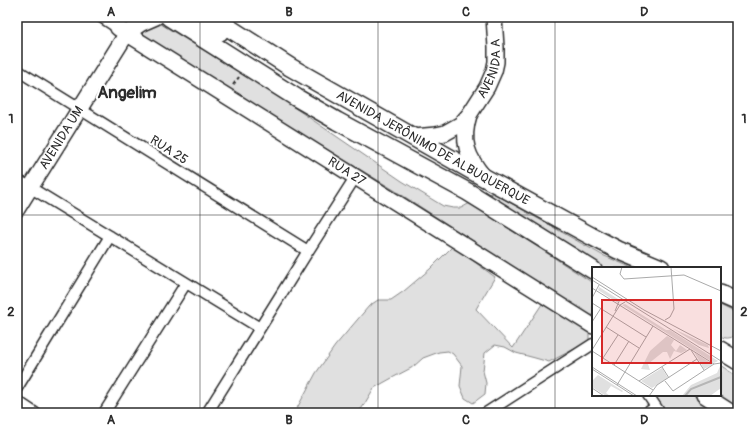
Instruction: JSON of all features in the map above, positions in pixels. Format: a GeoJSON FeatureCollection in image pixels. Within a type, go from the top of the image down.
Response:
{"type":"FeatureCollection","features":[{"type":"Feature","properties":{"kind":"main road","name":"AVENIDA JERÔNIMO DE ALBUQUERQUE"},"geometry":{"type":"LineString","coordinates":[[169,17],[317,110],[468,192],[592,269]]}},
{"type":"Feature","properties":{"kind":"main road"},"geometry":{"type":"LineString","coordinates":[[195,17],[256,54],[290,67]]}},
{"type":"Feature","properties":{"kind":"main road","name":"AVENIDA JERÔNIMO DE ALBUQUERQUE"},"geometry":{"type":"LineString","coordinates":[[212,17],[290,67],[485,178],[618,250],[659,267]]}},
{"type":"Feature","properties":{"kind":"main road"},"geometry":{"type":"LineString","coordinates":[[721,348],[738,346]]}},
{"type":"Feature","properties":{"kind":"main road"},"geometry":{"type":"LineString","coordinates":[[721,349],[738,362]]}},
{"type":"Feature","properties":{"kind":"street","name":"RUA 27"},"geometry":{"type":"LineString","coordinates":[[101,17],[122,26],[226,95],[592,325]]}},
{"type":"Feature","properties":{"kind":"street","name":"AVENIDA UM"},"geometry":{"type":"LineString","coordinates":[[17,209],[23,188],[76,107],[122,26],[140,24],[156,17]]}},
{"type":"Feature","properties":{"kind":"street","name":"AVENIDA A"},"geometry":{"type":"LineString","coordinates":[[485,178],[469,154],[465,134],[470,115],[487,87],[494,71],[496,62],[496,47],[494,17]]}},
{"type":"Feature","properties":{"kind":"street","name":"RUA 25"},"geometry":{"type":"LineString","coordinates":[[17,70],[308,251]]}},
{"type":"Feature","properties":{"kind":"street","name":"AVENIDA A"},"geometry":{"type":"LineString","coordinates":[[414,137],[445,133],[461,124],[470,115]]}},
{"type":"Feature","properties":{"kind":"street"},"geometry":{"type":"LineString","coordinates":[[208,413],[356,176]]}},
{"type":"Feature","properties":{"kind":"street"},"geometry":{"type":"LineString","coordinates":[[23,188],[110,236],[260,328]]}},
{"type":"Feature","properties":{"kind":"street"},"geometry":{"type":"LineString","coordinates":[[17,388],[110,236]]}},
{"type":"Feature","properties":{"kind":"street"},"geometry":{"type":"LineString","coordinates":[[104,413],[186,283]]}},
{"type":"Feature","properties":{"kind":"street"},"geometry":{"type":"LineString","coordinates":[[486,413],[592,345]]}},
{"type":"Feature","properties":{"kind":"street"},"geometry":{"type":"LineString","coordinates":[[647,413],[658,410],[649,396]]}},
{"type":"Feature","properties":{"kind":"street"},"geometry":{"type":"LineString","coordinates":[[706,396],[732,413]]}},
{"type":"Feature","properties":{"kind":"street"},"geometry":{"type":"LineString","coordinates":[[17,401],[35,413]]}},
{"type":"Feature","properties":{"kind":"path"},"geometry":{"type":"LineString","coordinates":[[226,95],[246,66]]}},
{"type":"Feature","properties":{"kind":"shaded area"},"geometry":{"type":"Polygon","coordinates":[[[161,24],[273,93],[402,181],[443,206],[461,208],[470,203],[592,282],[592,317],[394,190],[138,35],[150,27],[161,24]]]}},
{"type":"Feature","properties":{"kind":"shaded area"},"geometry":{"type":"Polygon","coordinates":[[[493,193],[602,255],[631,267],[602,267],[487,194],[493,193]]]}},
{"type":"Feature","properties":{"kind":"shaded area"},"geometry":{"type":"Polygon","coordinates":[[[453,246],[495,277],[476,309],[513,348],[542,304],[583,326],[589,332],[589,339],[586,343],[549,362],[516,353],[505,347],[495,345],[485,353],[483,371],[486,383],[485,394],[473,403],[465,398],[460,386],[462,366],[453,354],[448,351],[439,352],[423,358],[413,367],[374,388],[362,408],[356,413],[292,413],[296,410],[316,373],[335,346],[369,306],[378,300],[391,300],[404,291],[430,269],[453,246]]]}},
{"type":"Feature","properties":{"kind":"shaded area"},"geometry":{"type":"Polygon","coordinates":[[[721,306],[738,315],[738,332],[730,338],[721,336],[721,306]]]}},
{"type":"Feature","properties":{"kind":"shaded area"},"geometry":{"type":"Polygon","coordinates":[[[721,366],[738,377],[738,411],[715,396],[721,396],[721,366]]]}},
{"type":"Feature","properties":{"kind":"shaded area"},"geometry":{"type":"Polygon","coordinates":[[[653,396],[695,396],[721,413],[665,413],[653,396]]]}},
{"type":"Feature","properties":{"kind":"district","name":"Angelim"},"geometry":{"type":"Point","coordinates":[127,92]}}]}
